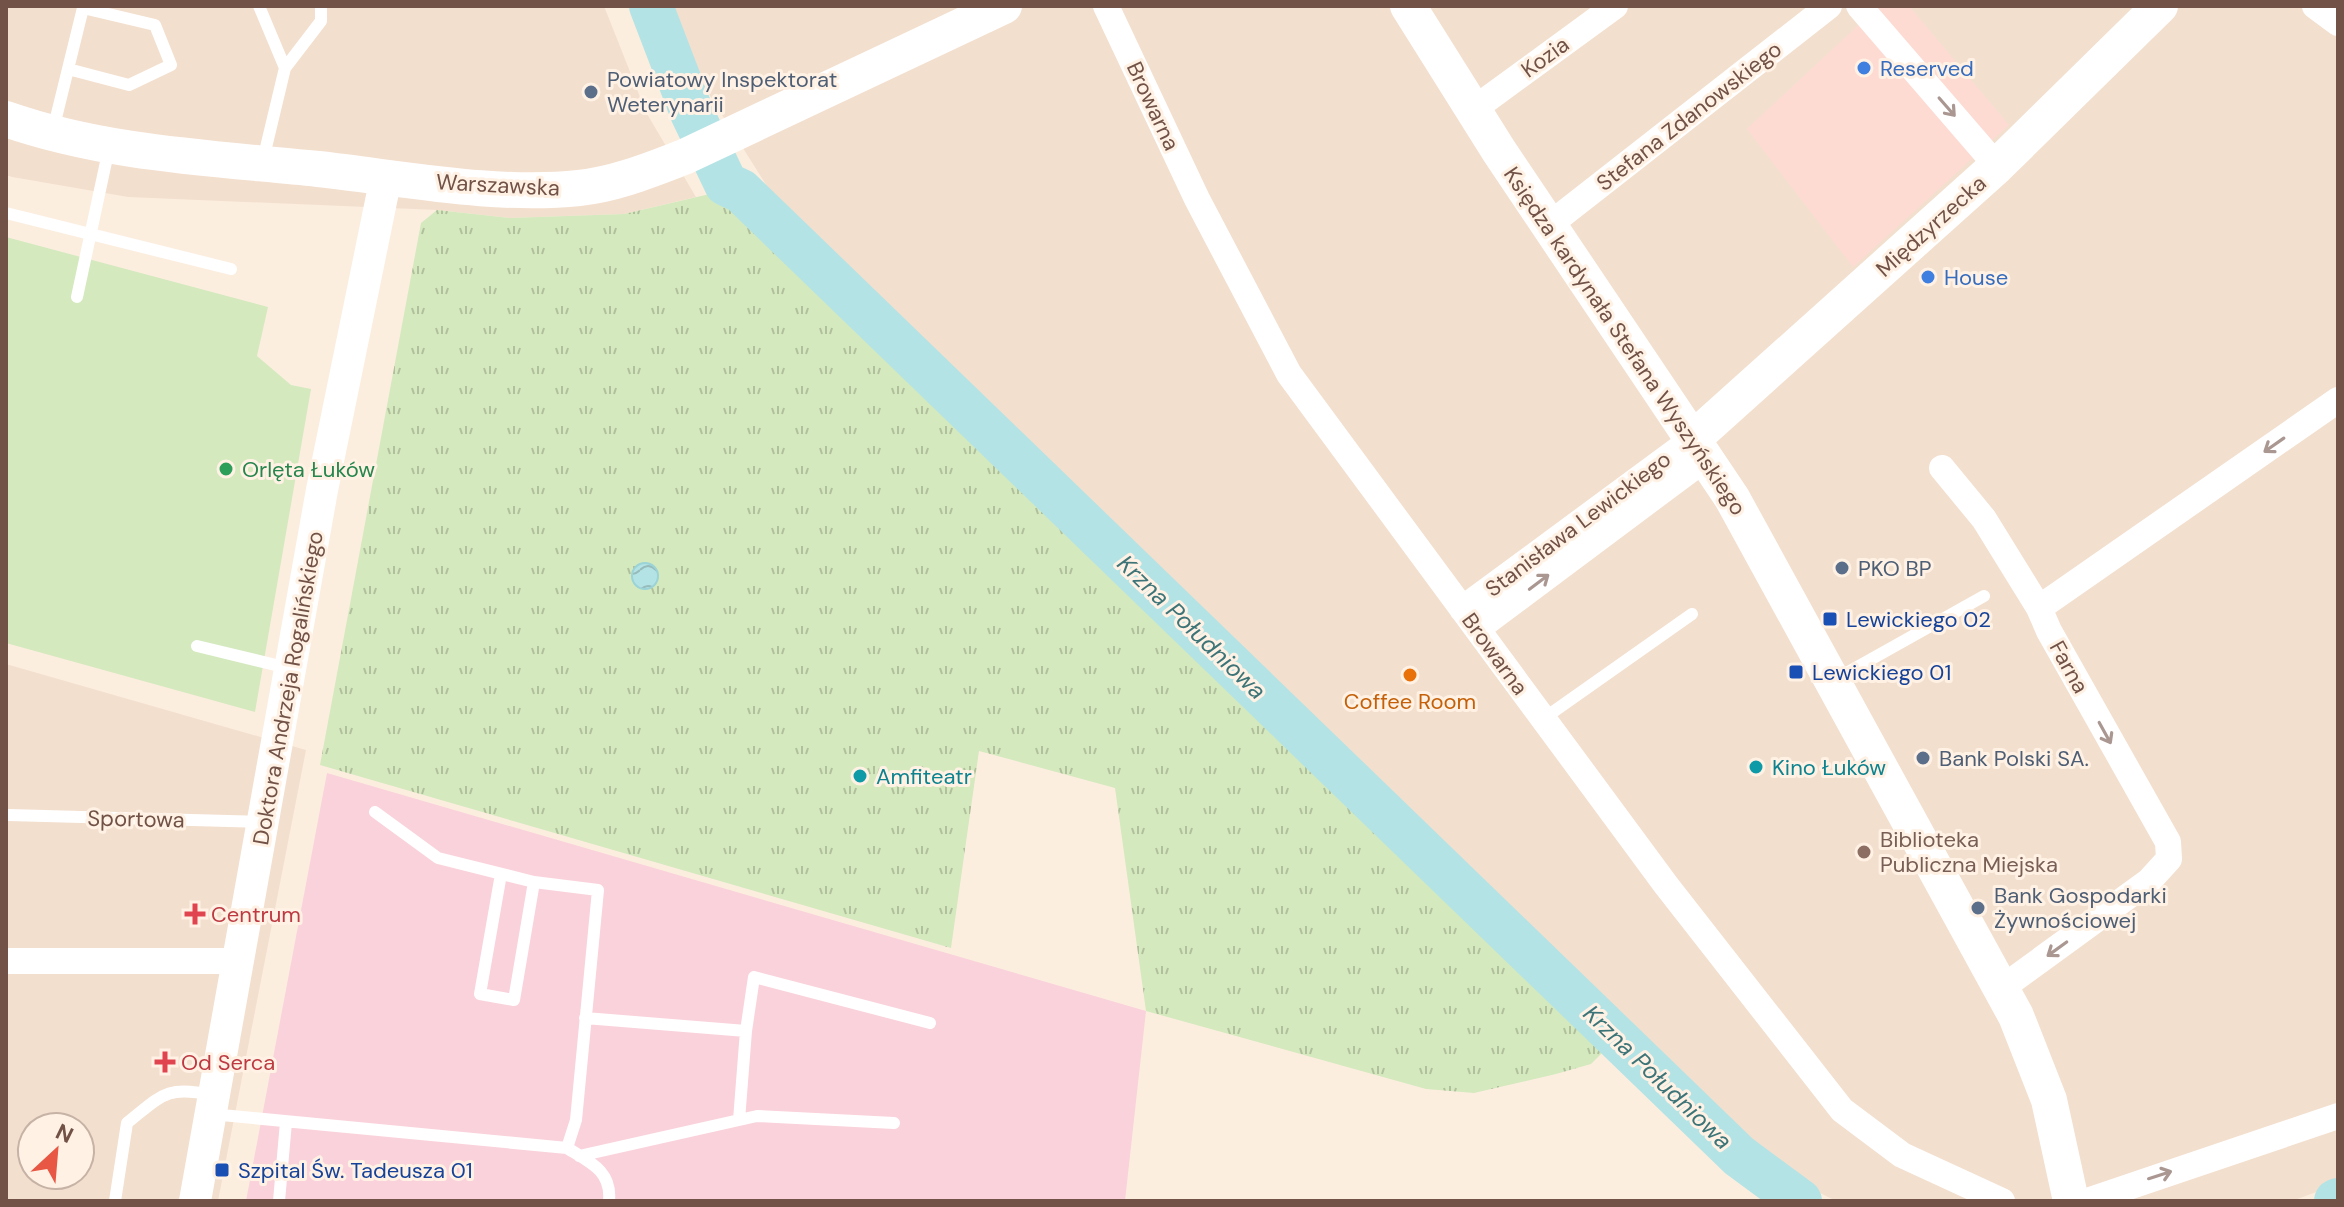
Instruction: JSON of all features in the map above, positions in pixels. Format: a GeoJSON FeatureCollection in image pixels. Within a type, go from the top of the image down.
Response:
{"type":"FeatureCollection","features":[{"type":"Feature","properties":{"kind":"main road","name":"Warszawska"},"geometry":{"type":"LineString","coordinates":[[6,119],[52,134],[110,146],[386,177],[527,189],[578,188],[638,174],[684,157],[1004,6]]}},
{"type":"Feature","properties":{"kind":"main road","name":"Księdza kardynała Stefana Wyszyńskiego"},"geometry":{"type":"LineString","coordinates":[[1408,6],[1745,521],[2002,988],[2040,1073],[2058,1134],[2071,1201]]}},
{"type":"Feature","properties":{"kind":"main road","name":"Międzyrzecka"},"geometry":{"type":"LineString","coordinates":[[1700,448],[1997,166],[2160,6]]}},
{"type":"Feature","properties":{"kind":"street","name":"Browarna"},"geometry":{"type":"LineString","coordinates":[[1106,6],[1203,212],[1289,374],[1771,1024],[1842,1110],[1902,1155],[2002,1201]]}},
{"type":"Feature","properties":{"kind":"street","name":"Kozia"},"geometry":{"type":"LineString","coordinates":[[1474,109],[1615,6]]}},
{"type":"Feature","properties":{"kind":"street","name":"Stefana Zdanowskiego"},"geometry":{"type":"LineString","coordinates":[[1549,225],[1829,6]]}},
{"type":"Feature","properties":{"kind":"street"},"geometry":{"type":"LineString","coordinates":[[1859,6],[1997,166]]}},
{"type":"Feature","properties":{"kind":"street"},"geometry":{"type":"LineString","coordinates":[[2315,6],[2338,23]]}},
{"type":"Feature","properties":{"kind":"street","name":"Doktora Andrzeja Rogalińskiego"},"geometry":{"type":"LineString","coordinates":[[195,1201],[322,490],[386,177]]}},
{"type":"Feature","properties":{"kind":"street"},"geometry":{"type":"LineString","coordinates":[[1942,468],[1984,519],[2039,608],[2338,400]]}},
{"type":"Feature","properties":{"kind":"street","name":"Stanisława Lewickiego"},"geometry":{"type":"LineString","coordinates":[[1470,619],[1700,448]]}},
{"type":"Feature","properties":{"kind":"street","name":"Farna"},"geometry":{"type":"LineString","coordinates":[[2002,988],[2149,881],[2169,859],[2168,842],[2039,608]]}},
{"type":"Feature","properties":{"kind":"street"},"geometry":{"type":"LineString","coordinates":[[6,961],[238,961]]}},
{"type":"Feature","properties":{"kind":"street"},"geometry":{"type":"LineString","coordinates":[[2087,1201],[2338,1116]]}},
{"type":"Feature","properties":{"kind":"lane"},"geometry":{"type":"LineString","coordinates":[[259,6],[285,68]]}},
{"type":"Feature","properties":{"kind":"lane"},"geometry":{"type":"LineString","coordinates":[[262,163],[285,68],[321,21],[321,6]]}},
{"type":"Feature","properties":{"kind":"lane"},"geometry":{"type":"LineString","coordinates":[[52,134],[83,8],[155,25],[171,65],[129,85],[68,69]]}},
{"type":"Feature","properties":{"kind":"lane"},"geometry":{"type":"LineString","coordinates":[[77,297],[110,146]]}},
{"type":"Feature","properties":{"kind":"lane"},"geometry":{"type":"LineString","coordinates":[[6,213],[231,269]]}},
{"type":"Feature","properties":{"kind":"lane"},"geometry":{"type":"LineString","coordinates":[[1831,681],[1984,596]]}},
{"type":"Feature","properties":{"kind":"lane"},"geometry":{"type":"LineString","coordinates":[[1543,719],[1692,614]]}},
{"type":"Feature","properties":{"kind":"lane"},"geometry":{"type":"LineString","coordinates":[[197,646],[291,669]]}},
{"type":"Feature","properties":{"kind":"lane"},"geometry":{"type":"LineString","coordinates":[[375,812],[438,858],[534,882],[598,890],[576,1120],[567,1148]]}},
{"type":"Feature","properties":{"kind":"lane","name":"Sportowa"},"geometry":{"type":"LineString","coordinates":[[8,815],[265,822]]}},
{"type":"Feature","properties":{"kind":"lane"},"geometry":{"type":"LineString","coordinates":[[501,874],[480,994],[514,1000],[534,882]]}},
{"type":"Feature","properties":{"kind":"lane"},"geometry":{"type":"LineString","coordinates":[[739,1120],[754,977],[930,1023]]}},
{"type":"Feature","properties":{"kind":"lane"},"geometry":{"type":"LineString","coordinates":[[585,1018],[746,1031]]}},
{"type":"Feature","properties":{"kind":"lane"},"geometry":{"type":"LineString","coordinates":[[115,1201],[127,1123],[157,1099],[178,1089],[212,1105],[286,1122],[567,1148],[602,1169],[610,1188],[609,1201]]}},
{"type":"Feature","properties":{"kind":"lane"},"geometry":{"type":"LineString","coordinates":[[579,1156],[757,1116],[894,1123]]}},
{"type":"Feature","properties":{"kind":"lane"},"geometry":{"type":"LineString","coordinates":[[279,1201],[286,1122]]}},
{"type":"Feature","properties":{"kind":"shaded area"},"geometry":{"type":"Polygon","coordinates":[[[6,6],[604,6],[646,112],[696,197],[624,214],[510,218],[437,210],[128,197],[12,177],[6,175],[6,6]]]}},
{"type":"Feature","properties":{"kind":"shaded area"},"geometry":{"type":"Polygon","coordinates":[[[669,6],[2338,6],[2338,1184],[2292,1201],[1836,1201],[1818,1192],[1739,1135],[1616,1012],[782,210],[695,72],[669,6]]]}},
{"type":"Feature","properties":{"kind":"shaded area"},"geometry":{"type":"Polygon","coordinates":[[[1879,6],[1909,6],[2009,125],[1853,267],[1747,129],[1879,6]]]}},
{"type":"Feature","properties":{"kind":"shaded area"},"geometry":{"type":"Polygon","coordinates":[[[6,664],[306,750],[218,1201],[6,1201],[6,664]]]}},
{"type":"Feature","properties":{"kind":"shaded area"},"geometry":{"type":"Polygon","coordinates":[[[327,773],[1146,1011],[1125,1201],[246,1201],[327,773]]]}},
{"type":"Feature","properties":{"kind":"green space"},"geometry":{"type":"Polygon","coordinates":[[[714,193],[1442,885],[1608,1047],[1591,1064],[1474,1093],[1426,1089],[1146,1011],[1115,788],[979,751],[951,948],[320,765],[421,223],[437,210],[510,218],[624,214],[714,193]]]}},
{"type":"Feature","properties":{"kind":"green space","name":"Orlęta Łuków"},"geometry":{"type":"Polygon","coordinates":[[[6,237],[268,307],[257,356],[291,385],[311,389],[255,712],[6,643],[6,237]]]}},
{"type":"Feature","properties":{"kind":"water"},"geometry":{"type":"Polygon","coordinates":[[[645,563],[654,567],[658,576],[654,585],[645,589],[636,585],[632,576],[636,567],[645,563]]]}},
{"type":"Feature","properties":{"kind":"waterway","name":"Krzna Południowa"},"geometry":{"type":"LineString","coordinates":[[651,6],[692,113],[726,184],[741,191],[1739,1156],[1800,1201]]}},
{"type":"Feature","properties":{"kind":"place","name":"Reserved"},"geometry":{"type":"Point","coordinates":[1864,68]}},
{"type":"Feature","properties":{"kind":"place","name":"Powiatowy Inspektorat Weterynarii"},"geometry":{"type":"Point","coordinates":[591,92]}},
{"type":"Feature","properties":{"kind":"place","name":"House"},"geometry":{"type":"Point","coordinates":[1928,277]}},
{"type":"Feature","properties":{"kind":"place","name":"Orlęta Łuków"},"geometry":{"type":"Point","coordinates":[226,469]}},
{"type":"Feature","properties":{"kind":"place","name":"PKO BP"},"geometry":{"type":"Point","coordinates":[1842,568]}},
{"type":"Feature","properties":{"kind":"place","name":"Lewickiego 02"},"geometry":{"type":"Point","coordinates":[1830,619]}},
{"type":"Feature","properties":{"kind":"place","name":"Lewickiego 01"},"geometry":{"type":"Point","coordinates":[1796,672]}},
{"type":"Feature","properties":{"kind":"place","name":"Coffee Room"},"geometry":{"type":"Point","coordinates":[1410,675]}},
{"type":"Feature","properties":{"kind":"place","name":"Bank Polski SA."},"geometry":{"type":"Point","coordinates":[1923,758]}},
{"type":"Feature","properties":{"kind":"place","name":"Kino Łuków"},"geometry":{"type":"Point","coordinates":[1756,767]}},
{"type":"Feature","properties":{"kind":"place","name":"Amfiteatr"},"geometry":{"type":"Point","coordinates":[860,776]}},
{"type":"Feature","properties":{"kind":"place","name":"Biblioteka Publiczna Miejska"},"geometry":{"type":"Point","coordinates":[1864,852]}},
{"type":"Feature","properties":{"kind":"place","name":"Bank Gospodarki Żywnościowej"},"geometry":{"type":"Point","coordinates":[1978,908]}},
{"type":"Feature","properties":{"kind":"place","name":"Centrum"},"geometry":{"type":"Point","coordinates":[195,914]}},
{"type":"Feature","properties":{"kind":"place","name":"Od Serca"},"geometry":{"type":"Point","coordinates":[165,1062]}},
{"type":"Feature","properties":{"kind":"place","name":"Szpital Św. Tadeusza 01"},"geometry":{"type":"Point","coordinates":[222,1170]}}]}
